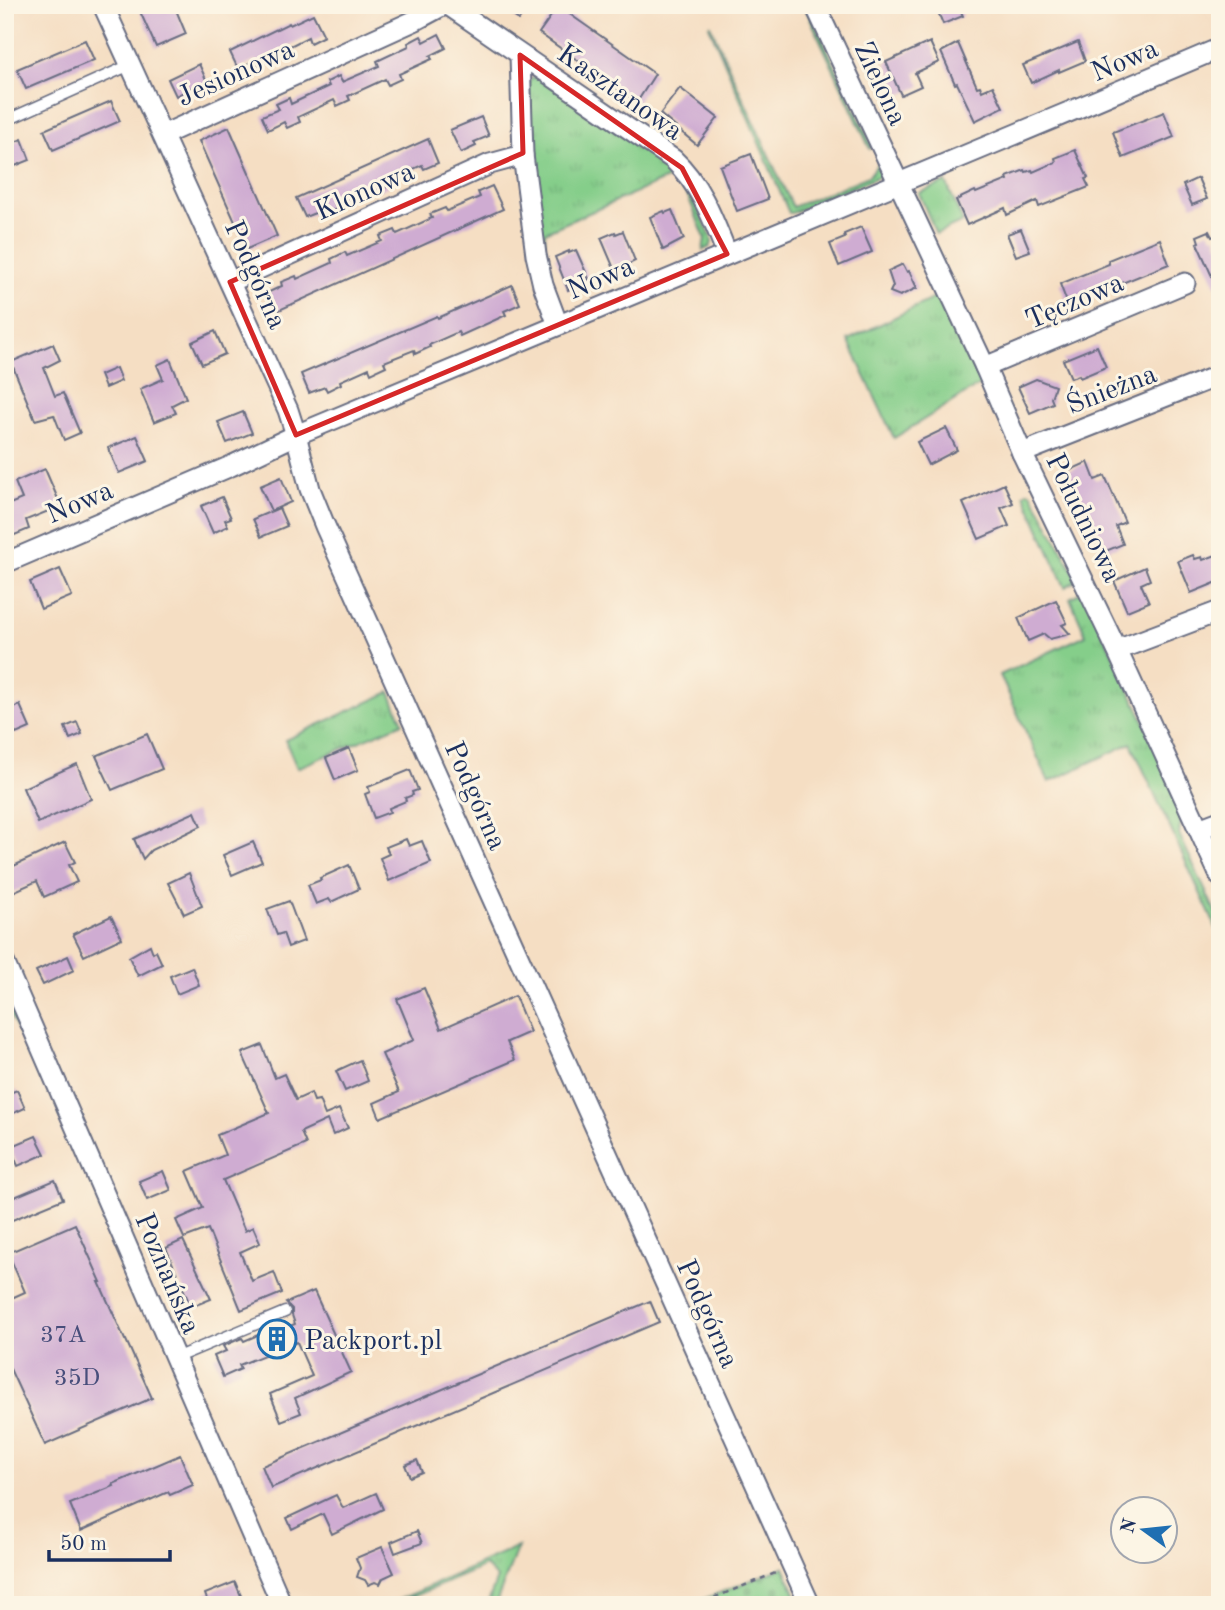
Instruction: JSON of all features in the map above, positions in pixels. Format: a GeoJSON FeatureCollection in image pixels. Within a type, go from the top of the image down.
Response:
{"type":"FeatureCollection","features":[{"type":"Feature","properties":{"kind":"street","name":"Podgórna"},"geometry":{"type":"LineString","coordinates":[[103,5],[288,410],[310,489],[325,526],[810,1605]]}},
{"type":"Feature","properties":{"kind":"street","name":"Kasztanowa"},"geometry":{"type":"LineString","coordinates":[[446,5],[645,139],[682,168],[705,202],[727,254]]}},
{"type":"Feature","properties":{"kind":"street","name":"Jesionowa"},"geometry":{"type":"LineString","coordinates":[[163,135],[446,5]]}},
{"type":"Feature","properties":{"kind":"street","name":"Zielona"},"geometry":{"type":"LineString","coordinates":[[815,5],[899,183]]}},
{"type":"Feature","properties":{"kind":"street","name":"Nowa"},"geometry":{"type":"LineString","coordinates":[[5,563],[296,435],[1220,48]]}},
{"type":"Feature","properties":{"kind":"street"},"geometry":{"type":"LineString","coordinates":[[520,55],[523,155],[539,270],[558,325]]}},
{"type":"Feature","properties":{"kind":"street","name":"Klonowa"},"geometry":{"type":"LineString","coordinates":[[230,282],[490,164],[523,155]]}},
{"type":"Feature","properties":{"kind":"street","name":"Południowa"},"geometry":{"type":"LineString","coordinates":[[899,183],[1220,876]]}},
{"type":"Feature","properties":{"kind":"street","name":"Tęczowa"},"geometry":{"type":"LineString","coordinates":[[985,367],[1185,284]]}},
{"type":"Feature","properties":{"kind":"street","name":"Śnieżna"},"geometry":{"type":"LineString","coordinates":[[1022,453],[1220,375]]}},
{"type":"Feature","properties":{"kind":"street"},"geometry":{"type":"LineString","coordinates":[[1117,650],[1220,611]]}},
{"type":"Feature","properties":{"kind":"street"},"geometry":{"type":"LineString","coordinates":[[1199,829],[1220,821]]}},
{"type":"Feature","properties":{"kind":"street","name":"Poznańska"},"geometry":{"type":"LineString","coordinates":[[5,964],[282,1605]]}},
{"type":"Feature","properties":{"kind":"lane"},"geometry":{"type":"LineString","coordinates":[[5,121],[130,65]]}},
{"type":"Feature","properties":{"kind":"lane"},"geometry":{"type":"LineString","coordinates":[[175,1358],[285,1312]]}},
{"type":"Feature","properties":{"kind":"path"},"geometry":{"type":"LineString","coordinates":[[5,1061],[8,1068]]}},
{"type":"Feature","properties":{"kind":"path"},"geometry":{"type":"LineString","coordinates":[[696,1605],[778,1572]]}},
{"type":"Feature","properties":{"kind":"highlighted area"},"geometry":{"type":"Polygon","coordinates":[[[520,55],[682,168],[727,254],[296,435],[230,282],[523,153],[520,55]]]}},
{"type":"Feature","properties":{"kind":"green space"},"geometry":{"type":"Polygon","coordinates":[[[804,5],[807,5],[872,146],[870,149],[804,5]]]}},
{"type":"Feature","properties":{"kind":"green space"},"geometry":{"type":"Polygon","coordinates":[[[710,25],[793,207],[869,176],[877,165],[882,165],[882,175],[789,213],[710,25]]]}},
{"type":"Feature","properties":{"kind":"green space"},"geometry":{"type":"Polygon","coordinates":[[[537,76],[667,165],[686,184],[711,237],[710,247],[703,250],[705,238],[688,196],[671,177],[545,232],[545,260],[532,165],[528,83],[537,76]]]}},
{"type":"Feature","properties":{"kind":"green space"},"geometry":{"type":"Polygon","coordinates":[[[946,182],[963,222],[936,234],[919,193],[946,182]]]}},
{"type":"Feature","properties":{"kind":"green space"},"geometry":{"type":"Polygon","coordinates":[[[946,292],[984,382],[894,438],[848,340],[946,292]]]}},
{"type":"Feature","properties":{"kind":"green space"},"geometry":{"type":"Polygon","coordinates":[[[1031,492],[1078,580],[1065,587],[1024,494],[1031,492]]]}},
{"type":"Feature","properties":{"kind":"green space"},"geometry":{"type":"Polygon","coordinates":[[[1083,591],[1162,759],[1181,819],[1179,834],[1220,922],[1220,936],[1131,743],[1049,782],[1000,675],[1086,635],[1070,598],[1083,591]]]}},
{"type":"Feature","properties":{"kind":"green space"},"geometry":{"type":"Polygon","coordinates":[[[390,692],[403,723],[297,768],[285,740],[390,692]]]}},
{"type":"Feature","properties":{"kind":"green space"},"geometry":{"type":"Polygon","coordinates":[[[5,982],[30,1044],[25,1048],[5,1002],[5,982]]]}},
{"type":"Feature","properties":{"kind":"green space"},"geometry":{"type":"Polygon","coordinates":[[[518,1547],[495,1605],[487,1605],[497,1578],[485,1566],[394,1605],[387,1605],[518,1547]]]}},
{"type":"Feature","properties":{"kind":"green space"},"geometry":{"type":"Polygon","coordinates":[[[784,1567],[800,1605],[689,1605],[784,1567]]]}},
{"type":"Feature","properties":{"kind":"building"},"geometry":{"type":"Polygon","coordinates":[[[137,5],[174,5],[186,34],[156,47],[137,5]]]}},
{"type":"Feature","properties":{"kind":"building"},"geometry":{"type":"Polygon","coordinates":[[[497,5],[529,5],[519,20],[497,5]]]}},
{"type":"Feature","properties":{"kind":"building"},"geometry":{"type":"Polygon","coordinates":[[[935,5],[958,5],[963,16],[943,24],[935,5]]]}},
{"type":"Feature","properties":{"kind":"building"},"geometry":{"type":"Polygon","coordinates":[[[558,6],[655,74],[637,102],[539,33],[558,6]]]}},
{"type":"Feature","properties":{"kind":"building"},"geometry":{"type":"Polygon","coordinates":[[[313,14],[324,36],[310,43],[308,37],[270,56],[271,59],[258,66],[255,60],[238,69],[230,52],[313,14]]]}},
{"type":"Feature","properties":{"kind":"building"},"geometry":{"type":"Polygon","coordinates":[[[439,34],[446,48],[430,56],[432,59],[399,74],[401,79],[388,85],[385,79],[348,96],[350,100],[337,106],[334,100],[298,117],[300,122],[287,128],[284,122],[268,130],[262,116],[279,109],[276,104],[289,98],[291,104],[329,86],[327,82],[339,76],[342,82],[379,66],[377,61],[409,46],[408,43],[421,36],[424,42],[439,34]]]}},
{"type":"Feature","properties":{"kind":"building"},"geometry":{"type":"Polygon","coordinates":[[[85,40],[94,60],[26,89],[17,69],[85,40]]]}},
{"type":"Feature","properties":{"kind":"building"},"geometry":{"type":"Polygon","coordinates":[[[930,42],[939,62],[915,73],[921,86],[901,95],[886,62],[930,42]]]}},
{"type":"Feature","properties":{"kind":"building"},"geometry":{"type":"Polygon","coordinates":[[[1078,42],[1085,61],[1031,83],[1023,65],[1078,42]]]}},
{"type":"Feature","properties":{"kind":"building"},"geometry":{"type":"Polygon","coordinates":[[[958,43],[977,87],[980,86],[982,91],[993,86],[1003,107],[975,121],[941,52],[958,43]]]}},
{"type":"Feature","properties":{"kind":"building"},"geometry":{"type":"Polygon","coordinates":[[[199,64],[209,86],[196,92],[193,87],[176,96],[168,79],[199,64]]]}},
{"type":"Feature","properties":{"kind":"building"},"geometry":{"type":"Polygon","coordinates":[[[680,88],[718,118],[697,145],[660,114],[680,88]]]}},
{"type":"Feature","properties":{"kind":"building"},"geometry":{"type":"Polygon","coordinates":[[[111,101],[120,121],[53,150],[44,130],[111,101]]]}},
{"type":"Feature","properties":{"kind":"building"},"geometry":{"type":"Polygon","coordinates":[[[1164,112],[1174,137],[1123,158],[1113,132],[1164,112]]]}},
{"type":"Feature","properties":{"kind":"building"},"geometry":{"type":"Polygon","coordinates":[[[481,117],[489,136],[474,142],[476,146],[461,153],[450,130],[481,117]]]}},
{"type":"Feature","properties":{"kind":"building"},"geometry":{"type":"Polygon","coordinates":[[[229,127],[277,236],[247,249],[199,141],[229,127]]]}},
{"type":"Feature","properties":{"kind":"building"},"geometry":{"type":"Polygon","coordinates":[[[22,139],[30,160],[5,170],[5,146],[22,139]]]}},
{"type":"Feature","properties":{"kind":"building"},"geometry":{"type":"Polygon","coordinates":[[[428,139],[438,163],[424,169],[422,165],[387,181],[389,186],[374,192],[372,188],[335,204],[337,208],[322,215],[320,211],[305,217],[296,198],[428,139]]]}},
{"type":"Feature","properties":{"kind":"building"},"geometry":{"type":"Polygon","coordinates":[[[1075,150],[1088,178],[1085,179],[1089,187],[1039,207],[1037,201],[1007,215],[1005,208],[967,225],[956,200],[1008,180],[1007,177],[1025,170],[1033,172],[1056,162],[1055,158],[1075,150]]]}},
{"type":"Feature","properties":{"kind":"building"},"geometry":{"type":"Polygon","coordinates":[[[751,154],[768,199],[737,211],[720,166],[751,154]]]}},
{"type":"Feature","properties":{"kind":"building"},"geometry":{"type":"Polygon","coordinates":[[[1198,178],[1207,199],[1192,205],[1183,185],[1198,178]]]}},
{"type":"Feature","properties":{"kind":"building"},"geometry":{"type":"Polygon","coordinates":[[[492,186],[503,209],[275,312],[267,293],[282,286],[281,282],[296,276],[297,279],[332,263],[331,259],[345,252],[347,256],[382,241],[380,236],[395,230],[397,234],[432,218],[430,214],[445,208],[447,211],[480,197],[478,192],[492,186]]]}},
{"type":"Feature","properties":{"kind":"building"},"geometry":{"type":"Polygon","coordinates":[[[672,210],[684,239],[663,250],[650,217],[672,210]]]}},
{"type":"Feature","properties":{"kind":"building"},"geometry":{"type":"Polygon","coordinates":[[[861,227],[872,252],[839,266],[830,244],[861,227]]]}},
{"type":"Feature","properties":{"kind":"building"},"geometry":{"type":"Polygon","coordinates":[[[1021,229],[1030,251],[1016,256],[1007,234],[1021,229]]]}},
{"type":"Feature","properties":{"kind":"building"},"geometry":{"type":"Polygon","coordinates":[[[623,231],[635,261],[615,271],[601,238],[623,231]]]}},
{"type":"Feature","properties":{"kind":"building"},"geometry":{"type":"Polygon","coordinates":[[[1209,231],[1212,237],[1215,236],[1220,248],[1220,294],[1197,243],[1197,236],[1209,231]]]}},
{"type":"Feature","properties":{"kind":"building"},"geometry":{"type":"Polygon","coordinates":[[[1160,239],[1169,264],[1068,305],[1060,284],[1109,264],[1108,260],[1160,239]]]}},
{"type":"Feature","properties":{"kind":"building"},"geometry":{"type":"Polygon","coordinates":[[[576,250],[589,279],[568,290],[555,257],[576,250]]]}},
{"type":"Feature","properties":{"kind":"building"},"geometry":{"type":"Polygon","coordinates":[[[903,264],[917,288],[900,296],[890,292],[893,286],[888,271],[903,264]]]}},
{"type":"Feature","properties":{"kind":"building"},"geometry":{"type":"Polygon","coordinates":[[[512,285],[520,304],[504,311],[506,315],[460,336],[458,332],[415,354],[414,350],[384,362],[386,366],[371,373],[369,368],[340,381],[341,384],[327,391],[325,387],[309,393],[301,374],[512,285]]]}},
{"type":"Feature","properties":{"kind":"building"},"geometry":{"type":"Polygon","coordinates":[[[215,331],[225,354],[202,364],[192,342],[215,331]]]}},
{"type":"Feature","properties":{"kind":"building"},"geometry":{"type":"Polygon","coordinates":[[[53,344],[60,360],[44,368],[55,396],[63,393],[80,433],[64,440],[54,415],[35,420],[11,362],[53,344]]]}},
{"type":"Feature","properties":{"kind":"building"},"geometry":{"type":"Polygon","coordinates":[[[1097,346],[1106,367],[1080,378],[1079,375],[1071,378],[1063,360],[1097,346]]]}},
{"type":"Feature","properties":{"kind":"building"},"geometry":{"type":"Polygon","coordinates":[[[170,359],[186,398],[172,405],[176,413],[154,422],[140,389],[163,379],[157,365],[170,359]]]}},
{"type":"Feature","properties":{"kind":"building"},"geometry":{"type":"Polygon","coordinates":[[[116,368],[121,381],[105,388],[100,375],[116,368]]]}},
{"type":"Feature","properties":{"kind":"building"},"geometry":{"type":"Polygon","coordinates":[[[1036,379],[1055,386],[1051,398],[1053,403],[1030,413],[1018,387],[1036,379]]]}},
{"type":"Feature","properties":{"kind":"building"},"geometry":{"type":"Polygon","coordinates":[[[243,412],[252,433],[227,443],[218,422],[243,412]]]}},
{"type":"Feature","properties":{"kind":"building"},"geometry":{"type":"Polygon","coordinates":[[[946,428],[957,450],[928,465],[917,442],[946,428]]]}},
{"type":"Feature","properties":{"kind":"building"},"geometry":{"type":"Polygon","coordinates":[[[137,436],[148,461],[119,473],[108,448],[137,436]]]}},
{"type":"Feature","properties":{"kind":"building"},"geometry":{"type":"Polygon","coordinates":[[[1088,462],[1095,480],[1105,476],[1125,522],[1116,526],[1123,544],[1101,553],[1066,472],[1088,462]]]}},
{"type":"Feature","properties":{"kind":"building"},"geometry":{"type":"Polygon","coordinates":[[[45,469],[61,506],[26,520],[29,529],[5,539],[5,506],[22,499],[15,482],[45,469]]]}},
{"type":"Feature","properties":{"kind":"building"},"geometry":{"type":"Polygon","coordinates":[[[281,477],[291,502],[271,511],[260,486],[281,477]]]}},
{"type":"Feature","properties":{"kind":"building"},"geometry":{"type":"Polygon","coordinates":[[[1004,484],[1013,503],[1001,508],[1009,526],[979,539],[963,503],[1004,484]]]}},
{"type":"Feature","properties":{"kind":"building"},"geometry":{"type":"Polygon","coordinates":[[[222,497],[231,518],[225,520],[228,526],[213,533],[201,506],[222,497]]]}},
{"type":"Feature","properties":{"kind":"building"},"geometry":{"type":"Polygon","coordinates":[[[279,508],[287,526],[261,537],[253,519],[279,508]]]}},
{"type":"Feature","properties":{"kind":"building"},"geometry":{"type":"Polygon","coordinates":[[[1193,555],[1195,559],[1202,557],[1203,560],[1216,555],[1220,565],[1220,581],[1191,593],[1178,561],[1193,555]]]}},
{"type":"Feature","properties":{"kind":"building"},"geometry":{"type":"Polygon","coordinates":[[[1145,567],[1150,580],[1141,584],[1149,602],[1127,611],[1114,581],[1145,567]]]}},
{"type":"Feature","properties":{"kind":"building"},"geometry":{"type":"Polygon","coordinates":[[[60,569],[72,596],[41,609],[30,582],[60,569]]]}},
{"type":"Feature","properties":{"kind":"building"},"geometry":{"type":"Polygon","coordinates":[[[1056,600],[1067,623],[1062,625],[1070,634],[1050,639],[1044,634],[1028,641],[1018,618],[1056,600]]]}},
{"type":"Feature","properties":{"kind":"building"},"geometry":{"type":"Polygon","coordinates":[[[20,705],[30,728],[16,734],[11,724],[5,726],[5,711],[20,705]]]}},
{"type":"Feature","properties":{"kind":"building"},"geometry":{"type":"Polygon","coordinates":[[[77,722],[82,734],[70,739],[65,727],[77,722]]]}},
{"type":"Feature","properties":{"kind":"building"},"geometry":{"type":"Polygon","coordinates":[[[147,734],[162,769],[112,790],[96,756],[147,734]]]}},
{"type":"Feature","properties":{"kind":"building"},"geometry":{"type":"Polygon","coordinates":[[[349,748],[358,770],[335,780],[326,758],[349,748]]]}},
{"type":"Feature","properties":{"kind":"building"},"geometry":{"type":"Polygon","coordinates":[[[77,764],[91,799],[38,823],[23,788],[77,764]]]}},
{"type":"Feature","properties":{"kind":"building"},"geometry":{"type":"Polygon","coordinates":[[[410,770],[418,790],[405,798],[406,801],[389,808],[390,812],[374,818],[365,794],[370,792],[368,787],[410,770]]]}},
{"type":"Feature","properties":{"kind":"building"},"geometry":{"type":"Polygon","coordinates":[[[195,812],[201,826],[151,850],[143,859],[134,839],[195,812]]]}},
{"type":"Feature","properties":{"kind":"building"},"geometry":{"type":"Polygon","coordinates":[[[406,839],[409,846],[422,841],[431,863],[389,881],[380,858],[389,854],[386,847],[406,839]]]}},
{"type":"Feature","properties":{"kind":"building"},"geometry":{"type":"Polygon","coordinates":[[[65,842],[75,862],[69,865],[77,882],[44,897],[37,881],[13,892],[5,870],[65,842]]]}},
{"type":"Feature","properties":{"kind":"building"},"geometry":{"type":"Polygon","coordinates":[[[253,842],[262,862],[232,875],[223,855],[253,842]]]}},
{"type":"Feature","properties":{"kind":"building"},"geometry":{"type":"Polygon","coordinates":[[[349,865],[359,889],[331,902],[329,899],[316,904],[308,885],[349,865]]]}},
{"type":"Feature","properties":{"kind":"building"},"geometry":{"type":"Polygon","coordinates":[[[189,873],[202,906],[184,914],[168,883],[189,873]]]}},
{"type":"Feature","properties":{"kind":"building"},"geometry":{"type":"Polygon","coordinates":[[[289,901],[304,941],[288,947],[283,933],[277,935],[267,909],[289,901]]]}},
{"type":"Feature","properties":{"kind":"building"},"geometry":{"type":"Polygon","coordinates":[[[111,916],[122,938],[84,956],[73,934],[111,916]]]}},
{"type":"Feature","properties":{"kind":"building"},"geometry":{"type":"Polygon","coordinates":[[[150,945],[162,964],[138,976],[129,957],[150,945]]]}},
{"type":"Feature","properties":{"kind":"building"},"geometry":{"type":"Polygon","coordinates":[[[68,956],[74,970],[43,985],[36,971],[68,956]]]}},
{"type":"Feature","properties":{"kind":"building"},"geometry":{"type":"Polygon","coordinates":[[[192,967],[199,985],[177,994],[170,976],[192,967]]]}},
{"type":"Feature","properties":{"kind":"building"},"geometry":{"type":"Polygon","coordinates":[[[424,988],[441,1029],[515,996],[530,1032],[507,1042],[515,1060],[380,1118],[374,1103],[399,1092],[382,1054],[414,1040],[397,999],[424,988]]]}},
{"type":"Feature","properties":{"kind":"building"},"geometry":{"type":"Polygon","coordinates":[[[262,1045],[275,1078],[284,1074],[296,1100],[311,1093],[314,1101],[319,1100],[325,1115],[339,1109],[348,1128],[333,1135],[327,1120],[301,1132],[306,1144],[223,1180],[245,1231],[253,1227],[260,1243],[240,1252],[252,1281],[274,1272],[282,1293],[241,1310],[208,1229],[184,1238],[176,1220],[203,1208],[187,1171],[225,1155],[217,1135],[269,1113],[242,1053],[262,1045]]]}},
{"type":"Feature","properties":{"kind":"building"},"geometry":{"type":"Polygon","coordinates":[[[360,1060],[368,1081],[345,1091],[336,1071],[360,1060]]]}},
{"type":"Feature","properties":{"kind":"building"},"geometry":{"type":"Polygon","coordinates":[[[17,1090],[25,1108],[5,1117],[5,1095],[17,1090]]]}},
{"type":"Feature","properties":{"kind":"building"},"geometry":{"type":"Polygon","coordinates":[[[36,1136],[45,1154],[18,1166],[10,1147],[36,1136]]]}},
{"type":"Feature","properties":{"kind":"building"},"geometry":{"type":"Polygon","coordinates":[[[163,1171],[171,1190],[147,1200],[139,1181],[163,1171]]]}},
{"type":"Feature","properties":{"kind":"building"},"geometry":{"type":"Polygon","coordinates":[[[55,1180],[63,1199],[5,1223],[5,1201],[55,1180]]]}},
{"type":"Feature","properties":{"kind":"building"},"geometry":{"type":"Polygon","coordinates":[[[75,1224],[152,1398],[45,1445],[5,1358],[5,1301],[25,1292],[8,1253],[75,1224]]]}},
{"type":"Feature","properties":{"kind":"building"},"geometry":{"type":"Polygon","coordinates":[[[183,1240],[211,1299],[191,1307],[166,1248],[183,1240]]]}},
{"type":"Feature","properties":{"kind":"building"},"geometry":{"type":"Polygon","coordinates":[[[314,1291],[351,1372],[295,1398],[301,1413],[281,1421],[270,1394],[312,1376],[297,1342],[239,1365],[241,1369],[223,1377],[214,1356],[226,1351],[223,1346],[242,1338],[244,1341],[267,1331],[269,1335],[295,1324],[292,1309],[286,1303],[314,1291]]]}},
{"type":"Feature","properties":{"kind":"building"},"geometry":{"type":"Polygon","coordinates":[[[650,1301],[659,1322],[271,1488],[262,1466],[650,1301]]]}},
{"type":"Feature","properties":{"kind":"building"},"geometry":{"type":"Polygon","coordinates":[[[180,1455],[193,1485],[170,1495],[168,1492],[81,1531],[70,1504],[180,1455]]]}},
{"type":"Feature","properties":{"kind":"building"},"geometry":{"type":"Polygon","coordinates":[[[417,1460],[422,1472],[410,1477],[405,1465],[417,1460]]]}},
{"type":"Feature","properties":{"kind":"building"},"geometry":{"type":"Polygon","coordinates":[[[376,1493],[383,1509],[332,1534],[323,1514],[292,1529],[287,1518],[336,1495],[343,1508],[376,1493]]]}},
{"type":"Feature","properties":{"kind":"building"},"geometry":{"type":"Polygon","coordinates":[[[417,1531],[422,1543],[395,1553],[391,1542],[417,1531]]]}},
{"type":"Feature","properties":{"kind":"building"},"geometry":{"type":"Polygon","coordinates":[[[382,1547],[394,1573],[383,1578],[380,1584],[375,1582],[368,1585],[365,1580],[357,1577],[360,1568],[356,1558],[382,1547]]]}},
{"type":"Feature","properties":{"kind":"building"},"geometry":{"type":"Polygon","coordinates":[[[235,1582],[245,1605],[209,1605],[205,1594],[235,1582]]]}},
{"type":"Feature","properties":{"kind":"place","name":"Packport.pl"},"geometry":{"type":"Point","coordinates":[277,1339]}}]}
